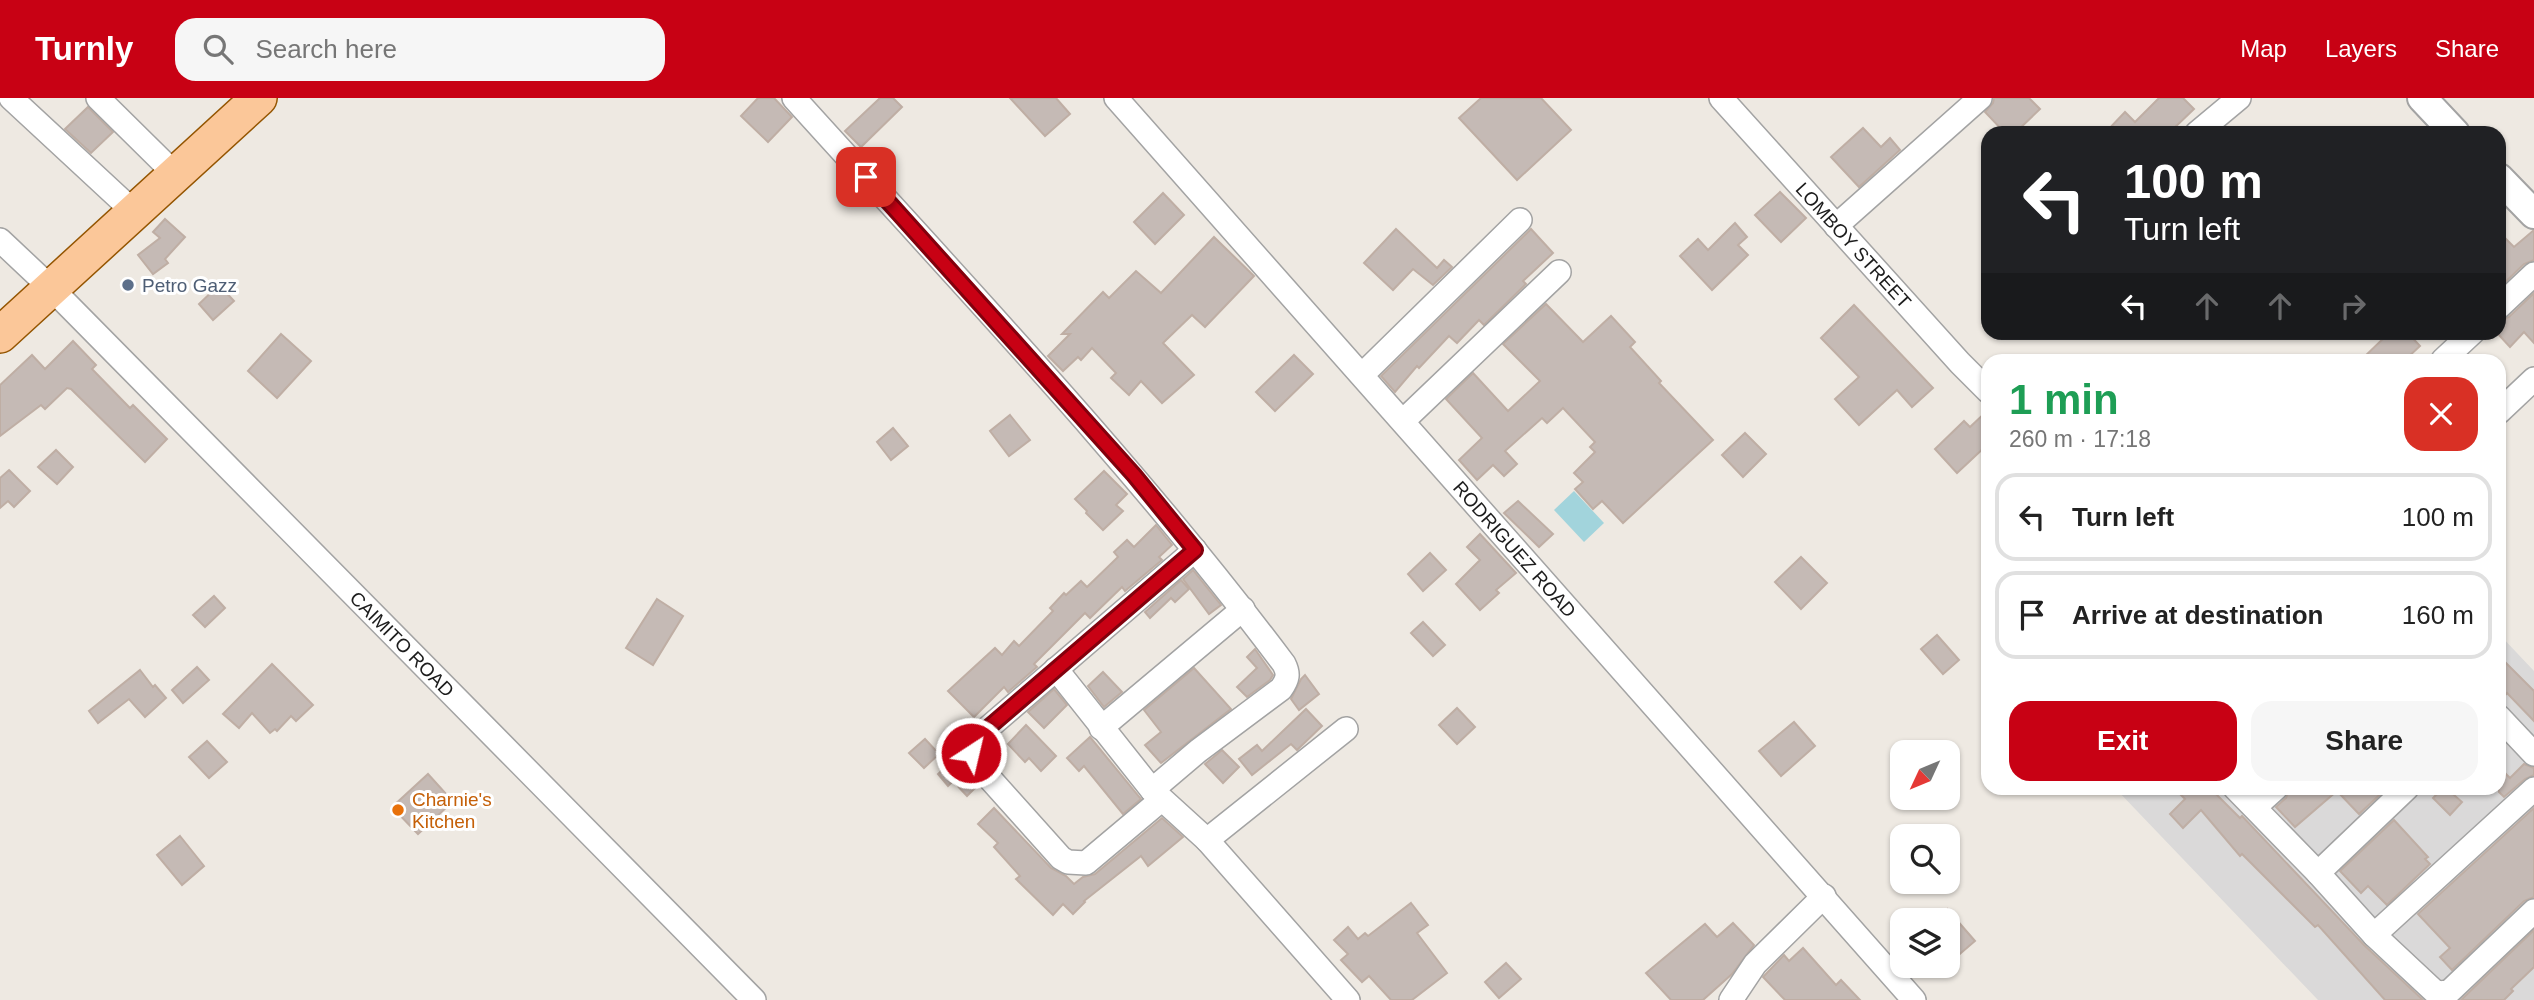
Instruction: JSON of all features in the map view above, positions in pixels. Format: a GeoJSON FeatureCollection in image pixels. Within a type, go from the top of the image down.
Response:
{"type":"FeatureCollection","features":[{"type":"Feature","properties":{"kind":"main road"},"geometry":{"type":"LineString","coordinates":[[0,335],[259,98]]}},
{"type":"Feature","properties":{"kind":"street"},"geometry":{"type":"LineString","coordinates":[[11,98],[134,212]]}},
{"type":"Feature","properties":{"kind":"street"},"geometry":{"type":"LineString","coordinates":[[98,98],[176,175]]}},
{"type":"Feature","properties":{"kind":"street"},"geometry":{"type":"LineString","coordinates":[[794,98],[1134,475],[1243,609],[1288,673],[1287,681],[1281,689],[1198,751],[1086,863],[1068,862],[1061,858],[975,762],[971,753],[974,740],[1195,550]]}},
{"type":"Feature","properties":{"kind":"street","name":"RODRIGUEZ ROAD"},"geometry":{"type":"LineString","coordinates":[[1116,98],[1914,1000]]}},
{"type":"Feature","properties":{"kind":"street","name":"LOMBOY STREET"},"geometry":{"type":"LineString","coordinates":[[1721,98],[1981,383]]}},
{"type":"Feature","properties":{"kind":"street"},"geometry":{"type":"LineString","coordinates":[[1836,226],[1980,98]]}},
{"type":"Feature","properties":{"kind":"street"},"geometry":{"type":"LineString","coordinates":[[2205,126],[2239,98]]}},
{"type":"Feature","properties":{"kind":"street"},"geometry":{"type":"LineString","coordinates":[[2422,98],[2448,126]]}},
{"type":"Feature","properties":{"kind":"street"},"geometry":{"type":"LineString","coordinates":[[2506,185],[2534,214]]}},
{"type":"Feature","properties":{"kind":"street"},"geometry":{"type":"LineString","coordinates":[[1362,375],[1520,220]]}},
{"type":"Feature","properties":{"kind":"street","name":"CAIMITO ROAD"},"geometry":{"type":"LineString","coordinates":[[0,240],[52,289],[754,1000]]}},
{"type":"Feature","properties":{"kind":"street"},"geometry":{"type":"LineString","coordinates":[[1403,421],[1559,272]]}},
{"type":"Feature","properties":{"kind":"street"},"geometry":{"type":"LineString","coordinates":[[2506,300],[2534,274]]}},
{"type":"Feature","properties":{"kind":"street"},"geometry":{"type":"LineString","coordinates":[[2449,354],[2464,340]]}},
{"type":"Feature","properties":{"kind":"street"},"geometry":{"type":"LineString","coordinates":[[2506,405],[2534,379]]}},
{"type":"Feature","properties":{"kind":"street"},"geometry":{"type":"LineString","coordinates":[[1101,727],[1243,609]]}},
{"type":"Feature","properties":{"kind":"street"},"geometry":{"type":"LineString","coordinates":[[1056,669],[1156,795],[1207,840],[1349,1000]]}},
{"type":"Feature","properties":{"kind":"street"},"geometry":{"type":"LineString","coordinates":[[2506,725],[2534,754]]}},
{"type":"Feature","properties":{"kind":"street"},"geometry":{"type":"LineString","coordinates":[[1207,840],[1346,729]]}},
{"type":"Feature","properties":{"kind":"street"},"geometry":{"type":"LineString","coordinates":[[2374,935],[2534,789]]}},
{"type":"Feature","properties":{"kind":"street"},"geometry":{"type":"LineString","coordinates":[[2242,795],[2374,935],[2435,992],[2443,993],[2449,990],[2534,911]]}},
{"type":"Feature","properties":{"kind":"street"},"geometry":{"type":"LineString","coordinates":[[2255,807],[2268,795]]}},
{"type":"Feature","properties":{"kind":"street"},"geometry":{"type":"LineString","coordinates":[[2318,873],[2400,795]]}},
{"type":"Feature","properties":{"kind":"street"},"geometry":{"type":"LineString","coordinates":[[1731,1000],[1755,964],[1824,896]]}},
{"type":"Feature","properties":{"kind":"shaded area"},"geometry":{"type":"Polygon","coordinates":[[[2506,641],[2534,671],[2534,1000],[2318,1000],[2122,795],[2506,795],[2506,641]]]}},
{"type":"Feature","properties":{"kind":"water"},"geometry":{"type":"Polygon","coordinates":[[[1574,491],[1604,523],[1584,542],[1554,510],[1574,491]]]}},
{"type":"Feature","properties":{"kind":"building"},"geometry":{"type":"Polygon","coordinates":[[[758,98],[774,98],[792,117],[768,142],[741,116],[758,98]]]}},
{"type":"Feature","properties":{"kind":"building"},"geometry":{"type":"Polygon","coordinates":[[[880,98],[893,98],[902,107],[861,147],[845,131],[880,98]]]}},
{"type":"Feature","properties":{"kind":"building"},"geometry":{"type":"Polygon","coordinates":[[[1010,98],[1056,98],[1070,114],[1045,136],[1010,98]]]}},
{"type":"Feature","properties":{"kind":"building"},"geometry":{"type":"Polygon","coordinates":[[[1481,98],[1541,98],[1571,130],[1517,180],[1459,118],[1481,98]]]}},
{"type":"Feature","properties":{"kind":"building"},"geometry":{"type":"Polygon","coordinates":[[[1994,98],[2029,98],[2040,109],[2022,126],[1998,126],[1985,112],[1994,98]]]}},
{"type":"Feature","properties":{"kind":"building"},"geometry":{"type":"Polygon","coordinates":[[[2159,98],[2183,98],[2194,109],[2176,126],[2112,126],[2125,112],[2135,122],[2159,98]]]}},
{"type":"Feature","properties":{"kind":"building"},"geometry":{"type":"Polygon","coordinates":[[[88,107],[113,132],[91,153],[65,129],[88,107]]]}},
{"type":"Feature","properties":{"kind":"building"},"geometry":{"type":"Polygon","coordinates":[[[1863,128],[1881,147],[1890,138],[1900,150],[1859,187],[1831,157],[1863,128]]]}},
{"type":"Feature","properties":{"kind":"building"},"geometry":{"type":"Polygon","coordinates":[[[1780,192],[1806,218],[1781,242],[1755,215],[1780,192]]]}},
{"type":"Feature","properties":{"kind":"building"},"geometry":{"type":"Polygon","coordinates":[[[1163,193],[1184,215],[1155,244],[1134,222],[1163,193]]]}},
{"type":"Feature","properties":{"kind":"building"},"geometry":{"type":"Polygon","coordinates":[[[165,219],[185,237],[165,259],[168,263],[153,274],[138,255],[160,238],[153,232],[165,219]]]}},
{"type":"Feature","properties":{"kind":"building"},"geometry":{"type":"Polygon","coordinates":[[[1735,223],[1747,237],[1738,245],[1748,255],[1712,290],[1680,256],[1698,239],[1708,250],[1735,223]]]}},
{"type":"Feature","properties":{"kind":"building"},"geometry":{"type":"Polygon","coordinates":[[[1396,229],[1437,268],[1444,260],[1452,267],[1433,285],[1413,269],[1393,290],[1364,263],[1396,229]]]}},
{"type":"Feature","properties":{"kind":"building"},"geometry":{"type":"Polygon","coordinates":[[[1531,229],[1553,253],[1523,281],[1526,284],[1484,325],[1479,320],[1457,343],[1449,336],[1419,368],[1417,366],[1395,392],[1381,376],[1531,229]]]}},
{"type":"Feature","properties":{"kind":"building"},"geometry":{"type":"Polygon","coordinates":[[[2534,230],[2534,260],[2524,264],[2506,281],[2506,239],[2514,247],[2534,230]]]}},
{"type":"Feature","properties":{"kind":"building"},"geometry":{"type":"Polygon","coordinates":[[[1214,237],[1254,276],[1205,327],[1192,315],[1163,343],[1194,375],[1162,403],[1141,381],[1129,395],[1111,378],[1116,373],[1092,348],[1081,360],[1078,357],[1063,371],[1048,356],[1070,334],[1062,334],[1103,292],[1109,298],[1136,271],[1161,293],[1214,237]]]}},
{"type":"Feature","properties":{"kind":"building"},"geometry":{"type":"Polygon","coordinates":[[[219,285],[234,301],[213,320],[199,304],[219,285]]]}},
{"type":"Feature","properties":{"kind":"building"},"geometry":{"type":"Polygon","coordinates":[[[2534,293],[2534,343],[2524,332],[2510,347],[2504,340],[2506,340],[2506,318],[2534,293]]]}},
{"type":"Feature","properties":{"kind":"building"},"geometry":{"type":"Polygon","coordinates":[[[1546,304],[1583,342],[1611,316],[1635,342],[1630,347],[1661,381],[1659,383],[1713,440],[1623,523],[1602,501],[1593,509],[1575,489],[1583,482],[1574,473],[1595,452],[1590,447],[1595,442],[1563,408],[1547,423],[1542,418],[1505,451],[1517,464],[1504,476],[1493,465],[1477,480],[1459,460],[1482,438],[1446,399],[1473,373],[1508,411],[1540,381],[1503,344],[1546,304]]]}},
{"type":"Feature","properties":{"kind":"building"},"geometry":{"type":"Polygon","coordinates":[[[1854,305],[1933,388],[1912,407],[1897,390],[1859,425],[1835,399],[1859,377],[1821,338],[1854,305]]]}},
{"type":"Feature","properties":{"kind":"building"},"geometry":{"type":"Polygon","coordinates":[[[281,334],[311,361],[277,398],[248,371],[281,334]]]}},
{"type":"Feature","properties":{"kind":"building"},"geometry":{"type":"Polygon","coordinates":[[[2382,340],[2414,340],[2420,346],[2411,354],[2367,354],[2382,340]]]}},
{"type":"Feature","properties":{"kind":"building"},"geometry":{"type":"Polygon","coordinates":[[[73,341],[96,365],[92,369],[130,408],[133,405],[167,439],[145,462],[67,388],[45,409],[41,405],[0,436],[0,385],[32,355],[45,369],[73,341]]]}},
{"type":"Feature","properties":{"kind":"building"},"geometry":{"type":"Polygon","coordinates":[[[1294,355],[1313,374],[1275,411],[1256,392],[1294,355]]]}},
{"type":"Feature","properties":{"kind":"building"},"geometry":{"type":"Polygon","coordinates":[[[1010,415],[1030,440],[1009,456],[990,431],[1010,415]]]}},
{"type":"Feature","properties":{"kind":"building"},"geometry":{"type":"Polygon","coordinates":[[[1981,417],[1981,451],[1957,473],[1935,449],[1964,421],[1970,427],[1981,417]]]}},
{"type":"Feature","properties":{"kind":"building"},"geometry":{"type":"Polygon","coordinates":[[[893,428],[908,446],[891,460],[877,442],[893,428]]]}},
{"type":"Feature","properties":{"kind":"building"},"geometry":{"type":"Polygon","coordinates":[[[1745,433],[1766,454],[1743,477],[1722,455],[1745,433]]]}},
{"type":"Feature","properties":{"kind":"building"},"geometry":{"type":"Polygon","coordinates":[[[56,450],[73,467],[57,484],[38,467],[56,450]]]}},
{"type":"Feature","properties":{"kind":"building"},"geometry":{"type":"Polygon","coordinates":[[[9,470],[30,491],[14,507],[8,501],[0,508],[0,478],[9,470]]]}},
{"type":"Feature","properties":{"kind":"building"},"geometry":{"type":"Polygon","coordinates":[[[1104,471],[1127,494],[1116,505],[1123,511],[1103,530],[1075,499],[1104,471]]]}},
{"type":"Feature","properties":{"kind":"building"},"geometry":{"type":"Polygon","coordinates":[[[1518,501],[1553,534],[1539,547],[1504,513],[1518,501]]]}},
{"type":"Feature","properties":{"kind":"building"},"geometry":{"type":"Polygon","coordinates":[[[1156,525],[1172,545],[1159,557],[1162,560],[1125,591],[1122,587],[1090,618],[1085,613],[1034,664],[1037,667],[1008,692],[1004,687],[974,717],[948,691],[995,648],[1002,655],[1014,641],[1019,646],[1053,611],[1050,608],[1064,593],[1066,595],[1081,581],[1087,587],[1118,557],[1114,552],[1127,540],[1134,547],[1156,525]]]}},
{"type":"Feature","properties":{"kind":"building"},"geometry":{"type":"Polygon","coordinates":[[[1480,534],[1516,573],[1496,590],[1499,593],[1480,610],[1456,584],[1480,560],[1467,547],[1480,534]]]}},
{"type":"Feature","properties":{"kind":"building"},"geometry":{"type":"Polygon","coordinates":[[[1430,553],[1446,570],[1423,591],[1408,574],[1430,553]]]}},
{"type":"Feature","properties":{"kind":"building"},"geometry":{"type":"Polygon","coordinates":[[[1801,557],[1827,583],[1801,609],[1775,582],[1801,557]]]}},
{"type":"Feature","properties":{"kind":"building"},"geometry":{"type":"Polygon","coordinates":[[[1193,570],[1221,605],[1209,614],[1183,579],[1193,570]]]}},
{"type":"Feature","properties":{"kind":"building"},"geometry":{"type":"Polygon","coordinates":[[[1181,580],[1189,589],[1175,602],[1171,598],[1150,618],[1145,612],[1181,580]]]}},
{"type":"Feature","properties":{"kind":"building"},"geometry":{"type":"Polygon","coordinates":[[[214,596],[225,608],[205,627],[193,615],[214,596]]]}},
{"type":"Feature","properties":{"kind":"building"},"geometry":{"type":"Polygon","coordinates":[[[657,599],[683,616],[653,665],[626,648],[657,599]]]}},
{"type":"Feature","properties":{"kind":"building"},"geometry":{"type":"Polygon","coordinates":[[[1423,622],[1445,645],[1433,656],[1411,633],[1423,622]]]}},
{"type":"Feature","properties":{"kind":"building"},"geometry":{"type":"Polygon","coordinates":[[[1937,635],[1959,660],[1943,674],[1921,649],[1937,635]]]}},
{"type":"Feature","properties":{"kind":"building"},"geometry":{"type":"Polygon","coordinates":[[[1255,649],[1273,675],[1247,697],[1237,687],[1257,668],[1247,657],[1255,649]]]}},
{"type":"Feature","properties":{"kind":"building"},"geometry":{"type":"Polygon","coordinates":[[[2506,663],[2534,691],[2534,721],[2507,693],[2506,663]]]}},
{"type":"Feature","properties":{"kind":"building"},"geometry":{"type":"Polygon","coordinates":[[[272,664],[313,705],[296,721],[291,716],[277,731],[275,729],[270,733],[252,713],[239,728],[223,714],[272,664]]]}},
{"type":"Feature","properties":{"kind":"building"},"geometry":{"type":"Polygon","coordinates":[[[197,667],[209,680],[183,703],[172,690],[197,667]]]}},
{"type":"Feature","properties":{"kind":"building"},"geometry":{"type":"Polygon","coordinates":[[[1194,668],[1231,709],[1161,763],[1145,745],[1161,732],[1144,710],[1194,668]]]}},
{"type":"Feature","properties":{"kind":"building"},"geometry":{"type":"Polygon","coordinates":[[[140,670],[166,698],[145,717],[129,699],[98,723],[89,711],[140,670]]]}},
{"type":"Feature","properties":{"kind":"building"},"geometry":{"type":"Polygon","coordinates":[[[1103,672],[1122,692],[1104,707],[1088,686],[1103,672]]]}},
{"type":"Feature","properties":{"kind":"building"},"geometry":{"type":"Polygon","coordinates":[[[1305,675],[1319,694],[1299,710],[1291,699],[1305,675]]]}},
{"type":"Feature","properties":{"kind":"building"},"geometry":{"type":"Polygon","coordinates":[[[1054,689],[1067,705],[1044,728],[1028,712],[1054,689]]]}},
{"type":"Feature","properties":{"kind":"building"},"geometry":{"type":"Polygon","coordinates":[[[1457,708],[1475,727],[1457,744],[1439,725],[1457,708]]]}},
{"type":"Feature","properties":{"kind":"building"},"geometry":{"type":"Polygon","coordinates":[[[1306,709],[1322,726],[1297,750],[1291,744],[1252,775],[1239,759],[1257,745],[1262,751],[1306,709]]]}},
{"type":"Feature","properties":{"kind":"building"},"geometry":{"type":"Polygon","coordinates":[[[1794,722],[1815,746],[1781,776],[1759,751],[1794,722]]]}},
{"type":"Feature","properties":{"kind":"building"},"geometry":{"type":"Polygon","coordinates":[[[1026,725],[1056,756],[1041,771],[1029,758],[1025,762],[1008,744],[1026,725]]]}},
{"type":"Feature","properties":{"kind":"building"},"geometry":{"type":"Polygon","coordinates":[[[1090,737],[1141,799],[1123,814],[1084,766],[1079,771],[1067,758],[1090,737]]]}},
{"type":"Feature","properties":{"kind":"building"},"geometry":{"type":"Polygon","coordinates":[[[925,739],[939,754],[924,768],[909,753],[925,739]]]}},
{"type":"Feature","properties":{"kind":"building"},"geometry":{"type":"Polygon","coordinates":[[[207,741],[227,762],[209,778],[189,757],[207,741]]]}},
{"type":"Feature","properties":{"kind":"building"},"geometry":{"type":"Polygon","coordinates":[[[1222,750],[1239,767],[1223,783],[1205,764],[1222,750]]]}},
{"type":"Feature","properties":{"kind":"building"},"geometry":{"type":"Polygon","coordinates":[[[958,756],[964,771],[977,786],[967,796],[953,781],[948,786],[938,774],[958,756]]]}},
{"type":"Feature","properties":{"kind":"building"},"geometry":{"type":"Polygon","coordinates":[[[2524,764],[2534,768],[2534,775],[2504,797],[2502,795],[2506,795],[2506,774],[2510,778],[2524,764]]]}},
{"type":"Feature","properties":{"kind":"building"},"geometry":{"type":"Polygon","coordinates":[[[428,774],[448,796],[444,799],[449,805],[418,834],[392,807],[428,774]]]}},
{"type":"Feature","properties":{"kind":"building"},"geometry":{"type":"Polygon","coordinates":[[[2181,795],[2217,795],[2240,818],[2242,816],[2364,945],[2423,1000],[2385,1000],[2318,925],[2315,927],[2242,854],[2240,856],[2201,810],[2183,828],[2170,814],[2185,799],[2181,795]]]}},
{"type":"Feature","properties":{"kind":"building"},"geometry":{"type":"Polygon","coordinates":[[[2287,795],[2332,795],[2295,827],[2276,807],[2287,795]]]}},
{"type":"Feature","properties":{"kind":"building"},"geometry":{"type":"Polygon","coordinates":[[[2341,795],[2379,795],[2359,814],[2341,795]]]}},
{"type":"Feature","properties":{"kind":"building"},"geometry":{"type":"Polygon","coordinates":[[[2436,795],[2454,795],[2462,802],[2450,815],[2433,798],[2436,795]]]}},
{"type":"Feature","properties":{"kind":"building"},"geometry":{"type":"Polygon","coordinates":[[[994,808],[1051,868],[1074,884],[1083,877],[1095,874],[1162,818],[1183,837],[1148,866],[1141,856],[1084,901],[1073,914],[1063,904],[1053,915],[1016,879],[1020,876],[994,847],[998,843],[978,824],[994,808]]]}},
{"type":"Feature","properties":{"kind":"building"},"geometry":{"type":"Polygon","coordinates":[[[2534,808],[2534,897],[2524,901],[2452,970],[2440,957],[2450,948],[2418,914],[2534,808]]]}},
{"type":"Feature","properties":{"kind":"building"},"geometry":{"type":"Polygon","coordinates":[[[2394,820],[2428,857],[2425,859],[2430,864],[2387,905],[2368,886],[2361,893],[2340,871],[2394,820]]]}},
{"type":"Feature","properties":{"kind":"building"},"geometry":{"type":"Polygon","coordinates":[[[180,836],[204,866],[182,885],[157,855],[180,836]]]}},
{"type":"Feature","properties":{"kind":"building"},"geometry":{"type":"Polygon","coordinates":[[[1411,903],[1428,925],[1417,933],[1447,973],[1412,1000],[1391,1000],[1369,976],[1362,982],[1341,960],[1348,954],[1334,940],[1348,927],[1358,939],[1365,933],[1368,936],[1411,903]]]}},
{"type":"Feature","properties":{"kind":"building"},"geometry":{"type":"Polygon","coordinates":[[[1733,923],[1754,945],[1732,974],[1703,1000],[1671,1000],[1646,973],[1705,924],[1717,937],[1733,923]]]}},
{"type":"Feature","properties":{"kind":"building"},"geometry":{"type":"Polygon","coordinates":[[[1960,924],[1975,941],[1960,954],[1960,924]]]}},
{"type":"Feature","properties":{"kind":"building"},"geometry":{"type":"Polygon","coordinates":[[[2534,930],[2534,967],[2511,989],[2513,991],[2504,1000],[2461,1000],[2534,930]]]}},
{"type":"Feature","properties":{"kind":"building"},"geometry":{"type":"Polygon","coordinates":[[[1803,948],[1836,985],[1841,980],[1860,1000],[1785,1000],[1763,977],[1784,955],[1789,961],[1803,948]]]}},
{"type":"Feature","properties":{"kind":"building"},"geometry":{"type":"Polygon","coordinates":[[[1506,963],[1521,979],[1499,998],[1485,982],[1506,963]]]}},
{"type":"Feature","properties":{"kind":"place","name":"Petro Gazz"},"geometry":{"type":"Point","coordinates":[128,285]}},
{"type":"Feature","properties":{"kind":"place","name":"Charnie's Kitchen"},"geometry":{"type":"Point","coordinates":[398,810]}},
{"type":"Feature","properties":{"kind":"route"},"geometry":{"type":"LineString","coordinates":[[866,177],[1134,475],[1195,550],[974,740],[971,753]]}}]}
